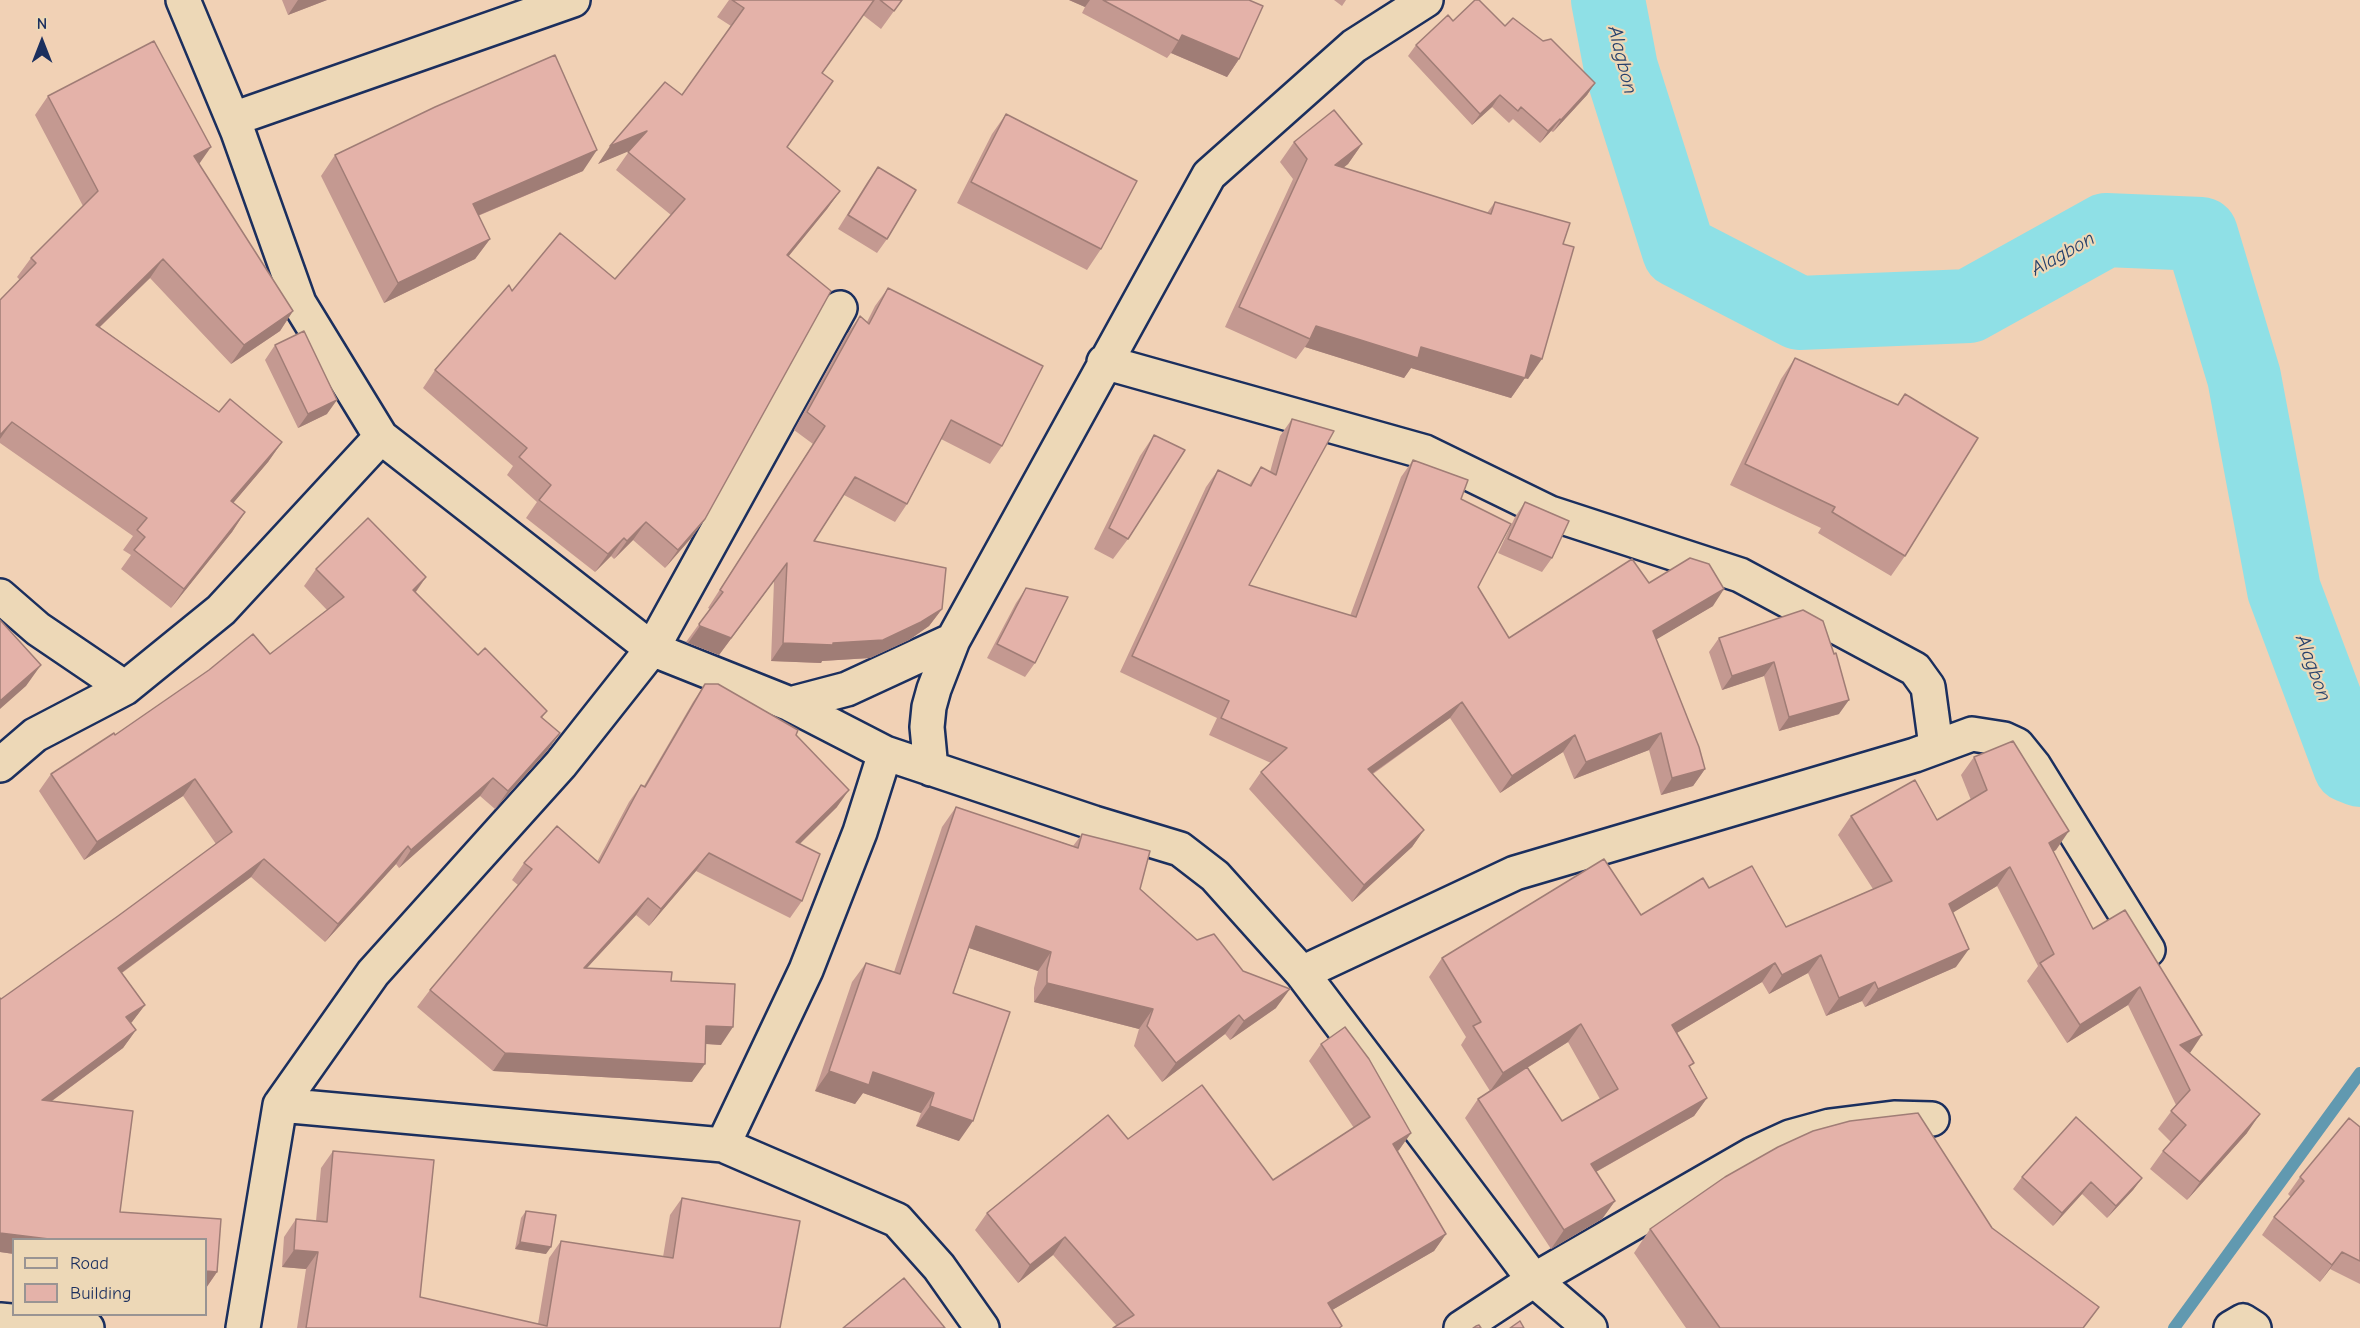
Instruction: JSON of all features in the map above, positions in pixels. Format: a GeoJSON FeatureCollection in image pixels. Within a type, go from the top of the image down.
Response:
{"type":"FeatureCollection","features":[{"type":"Feature","properties":{"kind":"street"},"geometry":{"type":"LineString","coordinates":[[183,0],[233,119],[299,303],[381,437],[652,649],[790,704],[885,753],[1180,849],[1215,876],[1302,973],[1534,1280],[1590,1328]]}},
{"type":"Feature","properties":{"kind":"street"},"geometry":{"type":"LineString","coordinates":[[233,119],[573,0]]}},
{"type":"Feature","properties":{"kind":"street"},"geometry":{"type":"LineString","coordinates":[[931,769],[927,727],[930,707],[934,688],[953,640],[1209,175],[1354,46],[1426,0]]}},
{"type":"Feature","properties":{"kind":"street"},"geometry":{"type":"LineString","coordinates":[[243,1328],[280,1106],[374,973],[561,764],[652,649],[840,308]]}},
{"type":"Feature","properties":{"kind":"street"},"geometry":{"type":"LineString","coordinates":[[1104,362],[1425,452],[1550,513],[1740,575],[1915,669],[1928,687],[1936,746]]}},
{"type":"Feature","properties":{"kind":"street"},"geometry":{"type":"LineString","coordinates":[[0,765],[35,735],[125,688],[221,610],[381,437]]}},
{"type":"Feature","properties":{"kind":"street"},"geometry":{"type":"LineString","coordinates":[[0,596],[38,629],[125,688]]}},
{"type":"Feature","properties":{"kind":"street"},"geometry":{"type":"LineString","coordinates":[[790,704],[847,689],[953,640]]}},
{"type":"Feature","properties":{"kind":"street"},"geometry":{"type":"LineString","coordinates":[[1302,973],[1515,873],[1915,755],[1972,734],[2004,739],[2017,745],[2034,766],[2162,972]]}},
{"type":"Feature","properties":{"kind":"street"},"geometry":{"type":"LineString","coordinates":[[723,1145],[806,970],[860,832],[885,753]]}},
{"type":"Feature","properties":{"kind":"street"},"geometry":{"type":"LineString","coordinates":[[280,1106],[723,1145],[897,1221],[939,1266],[982,1328]]}},
{"type":"Feature","properties":{"kind":"street"},"geometry":{"type":"LineString","coordinates":[[1461,1328],[1534,1280],[1753,1154],[1790,1137],[1830,1126],[1894,1118],[1932,1119]]}},
{"type":"Feature","properties":{"kind":"street"},"geometry":{"type":"LineString","coordinates":[[0,1320],[87,1328]]}},
{"type":"Feature","properties":{"kind":"street"},"geometry":{"type":"LineString","coordinates":[[2231,1328],[2243,1321],[2254,1328]]}},
{"type":"Feature","properties":{"kind":"building"},"geometry":{"type":"Polygon","coordinates":[[[732,0],[874,0],[822,73],[833,81],[787,147],[840,191],[787,255],[831,291],[705,519],[678,550],[646,522],[627,541],[624,538],[608,554],[539,500],[551,485],[519,457],[527,448],[435,370],[509,285],[512,291],[560,233],[615,279],[685,199],[628,152],[647,131],[610,146],[665,82],[682,95],[744,8],[732,0]]]}},
{"type":"Feature","properties":{"kind":"building"},"geometry":{"type":"Polygon","coordinates":[[[880,0],[902,0],[894,11],[880,0]]]}},
{"type":"Feature","properties":{"kind":"building"},"geometry":{"type":"Polygon","coordinates":[[[1103,0],[1249,0],[1263,6],[1239,59],[1182,35],[1179,41],[1103,0]]]}},
{"type":"Feature","properties":{"kind":"building"},"geometry":{"type":"Polygon","coordinates":[[[1475,0],[1479,0],[1505,26],[1513,18],[1543,41],[1551,39],[1595,83],[1548,131],[1521,107],[1518,111],[1500,95],[1480,114],[1416,45],[1448,15],[1453,21],[1475,0]]]}},
{"type":"Feature","properties":{"kind":"building"},"geometry":{"type":"Polygon","coordinates":[[[154,41],[211,147],[194,156],[293,311],[244,345],[163,259],[96,325],[219,412],[230,399],[282,442],[231,501],[245,512],[184,589],[134,550],[145,537],[137,530],[147,518],[12,422],[0,435],[0,300],[36,263],[31,258],[98,191],[48,96],[154,41]]]}},
{"type":"Feature","properties":{"kind":"building"},"geometry":{"type":"Polygon","coordinates":[[[555,55],[597,150],[473,204],[490,239],[398,283],[335,155],[435,107],[555,55]]]}},
{"type":"Feature","properties":{"kind":"building"},"geometry":{"type":"Polygon","coordinates":[[[1334,110],[1362,144],[1335,165],[1491,214],[1495,202],[1570,223],[1563,244],[1574,247],[1542,359],[1531,355],[1525,378],[1421,347],[1418,358],[1316,326],[1310,339],[1239,307],[1307,159],[1294,142],[1334,110]]]}},
{"type":"Feature","properties":{"kind":"building"},"geometry":{"type":"Polygon","coordinates":[[[1006,114],[1137,181],[1101,249],[971,182],[1006,114]]]}},
{"type":"Feature","properties":{"kind":"building"},"geometry":{"type":"Polygon","coordinates":[[[878,167],[916,190],[887,239],[848,215],[878,167]]]}},
{"type":"Feature","properties":{"kind":"building"},"geometry":{"type":"Polygon","coordinates":[[[888,288],[1043,366],[1002,446],[951,420],[907,504],[855,477],[814,541],[946,568],[942,609],[883,640],[833,643],[833,645],[783,643],[787,563],[731,638],[700,626],[699,624],[723,592],[720,590],[825,426],[807,412],[860,316],[869,324],[888,288]]]}},
{"type":"Feature","properties":{"kind":"building"},"geometry":{"type":"Polygon","coordinates":[[[304,331],[337,400],[308,414],[275,345],[304,331]]]}},
{"type":"Feature","properties":{"kind":"building"},"geometry":{"type":"Polygon","coordinates":[[[1795,358],[1898,405],[1905,394],[1978,438],[1905,556],[1832,512],[1835,507],[1745,464],[1795,358]]]}},
{"type":"Feature","properties":{"kind":"building"},"geometry":{"type":"Polygon","coordinates":[[[1292,419],[1334,431],[1249,585],[1356,617],[1413,460],[1468,480],[1461,499],[1511,524],[1478,587],[1509,638],[1632,559],[1649,583],[1690,558],[1709,564],[1724,589],[1653,631],[1699,747],[1705,769],[1672,778],[1661,733],[1586,762],[1575,735],[1512,776],[1462,702],[1368,769],[1424,830],[1364,885],[1261,772],[1287,748],[1221,718],[1229,701],[1132,656],[1218,470],[1251,486],[1261,467],[1276,475],[1292,419]]]}},
{"type":"Feature","properties":{"kind":"building"},"geometry":{"type":"Polygon","coordinates":[[[1154,435],[1185,450],[1128,539],[1109,528],[1154,435]]]}},
{"type":"Feature","properties":{"kind":"building"},"geometry":{"type":"Polygon","coordinates":[[[1525,502],[1569,521],[1552,558],[1508,539],[1525,502]]]}},
{"type":"Feature","properties":{"kind":"building"},"geometry":{"type":"Polygon","coordinates":[[[368,518],[426,577],[413,590],[478,655],[485,648],[547,711],[541,717],[560,733],[508,791],[493,778],[411,850],[408,846],[338,924],[264,859],[118,968],[145,1005],[126,1017],[136,1030],[42,1100],[133,1111],[120,1212],[221,1219],[217,1272],[207,1271],[207,1238],[41,1238],[0,1233],[0,998],[118,916],[232,832],[195,779],[97,842],[51,774],[114,733],[115,735],[209,670],[253,634],[270,654],[344,597],[316,569],[368,518]]]}},
{"type":"Feature","properties":{"kind":"building"},"geometry":{"type":"Polygon","coordinates":[[[1026,588],[1068,597],[1035,663],[997,644],[1026,588]]]}},
{"type":"Feature","properties":{"kind":"building"},"geometry":{"type":"Polygon","coordinates":[[[1803,610],[1823,621],[1834,654],[1836,653],[1849,700],[1789,717],[1774,662],[1732,676],[1719,638],[1803,610]]]}},
{"type":"Feature","properties":{"kind":"building"},"geometry":{"type":"Polygon","coordinates":[[[0,620],[41,665],[0,701],[0,620]]]}},
{"type":"Feature","properties":{"kind":"building"},"geometry":{"type":"Polygon","coordinates":[[[705,684],[718,684],[798,730],[796,735],[849,790],[796,842],[820,854],[802,901],[709,853],[661,909],[648,898],[584,968],[672,972],[671,981],[735,984],[733,1027],[706,1026],[705,1064],[505,1053],[430,990],[532,869],[524,863],[557,826],[599,863],[641,785],[645,787],[705,684]]]}},
{"type":"Feature","properties":{"kind":"building"},"geometry":{"type":"Polygon","coordinates":[[[2013,741],[2069,831],[2049,843],[2093,929],[2125,910],[2202,1035],[2180,1045],[2260,1114],[2200,1182],[2163,1151],[2186,1125],[2171,1111],[2190,1090],[2140,987],[2080,1025],[2040,963],[2054,954],[2010,867],[1949,904],[1969,949],[1878,989],[1875,982],[1839,998],[1821,955],[1782,975],[1775,963],[1672,1025],[1694,1063],[1689,1066],[1707,1098],[1591,1164],[1615,1201],[1564,1230],[1478,1099],[1527,1067],[1562,1121],[1618,1089],[1581,1024],[1503,1073],[1473,1026],[1481,1022],[1442,958],[1604,859],[1641,915],[1703,878],[1709,888],[1752,866],[1786,927],[1892,881],[1851,816],[1915,780],[1937,820],[1987,790],[1974,757],[2013,741]]]}},
{"type":"Feature","properties":{"kind":"building"},"geometry":{"type":"Polygon","coordinates":[[[956,807],[1078,848],[1082,834],[1150,851],[1140,889],[1197,940],[1214,934],[1243,971],[1290,989],[1244,1021],[1239,1015],[1176,1063],[1147,1026],[1153,1009],[1047,983],[1051,952],[976,926],[953,993],[1010,1012],[973,1121],[930,1106],[934,1093],[873,1072],[869,1085],[829,1071],[866,963],[900,974],[956,807]]]}},
{"type":"Feature","properties":{"kind":"building"},"geometry":{"type":"Polygon","coordinates":[[[1345,1027],[1369,1059],[1411,1133],[1393,1144],[1446,1234],[1328,1303],[1342,1326],[1339,1328],[1113,1328],[1134,1315],[1065,1237],[1030,1265],[987,1213],[1108,1115],[1128,1139],[1202,1085],[1273,1180],[1370,1117],[1321,1044],[1345,1027]]]}},
{"type":"Feature","properties":{"kind":"building"},"geometry":{"type":"Polygon","coordinates":[[[1918,1113],[1992,1228],[2099,1307],[2083,1328],[1720,1328],[1650,1229],[1725,1177],[1778,1147],[1813,1131],[1850,1121],[1918,1113]]]}},
{"type":"Feature","properties":{"kind":"building"},"geometry":{"type":"Polygon","coordinates":[[[2076,1117],[2142,1178],[2116,1206],[2091,1182],[2062,1213],[2022,1177],[2076,1117]]]}},
{"type":"Feature","properties":{"kind":"building"},"geometry":{"type":"Polygon","coordinates":[[[2349,1118],[2360,1127],[2360,1261],[2342,1252],[2332,1265],[2274,1217],[2304,1181],[2300,1177],[2349,1118]]]}},
{"type":"Feature","properties":{"kind":"building"},"geometry":{"type":"Polygon","coordinates":[[[333,1151],[434,1160],[420,1297],[547,1326],[561,1241],[673,1258],[682,1198],[800,1221],[780,1328],[306,1328],[318,1252],[294,1250],[296,1219],[327,1222],[333,1151]]]}},
{"type":"Feature","properties":{"kind":"building"},"geometry":{"type":"Polygon","coordinates":[[[526,1211],[556,1215],[551,1247],[520,1242],[526,1211]]]}},
{"type":"Feature","properties":{"kind":"building"},"geometry":{"type":"Polygon","coordinates":[[[904,1278],[945,1328],[843,1328],[904,1278]]]}},
{"type":"Feature","properties":{"kind":"building"},"geometry":{"type":"Polygon","coordinates":[[[1520,1321],[1524,1328],[1510,1328],[1520,1321]]]}},
{"type":"Feature","properties":{"kind":"waterway","name":"Alagbon"},"geometry":{"type":"LineString","coordinates":[[1608,0],[1621,68],[1679,251],[1799,313],[1969,306],[2106,230],[2201,234],[2244,377],[2284,590],[2350,766],[2360,770]]}},
{"type":"Feature","properties":{"kind":"waterway"},"geometry":{"type":"LineString","coordinates":[[2174,1328],[2360,1073]]}}]}
